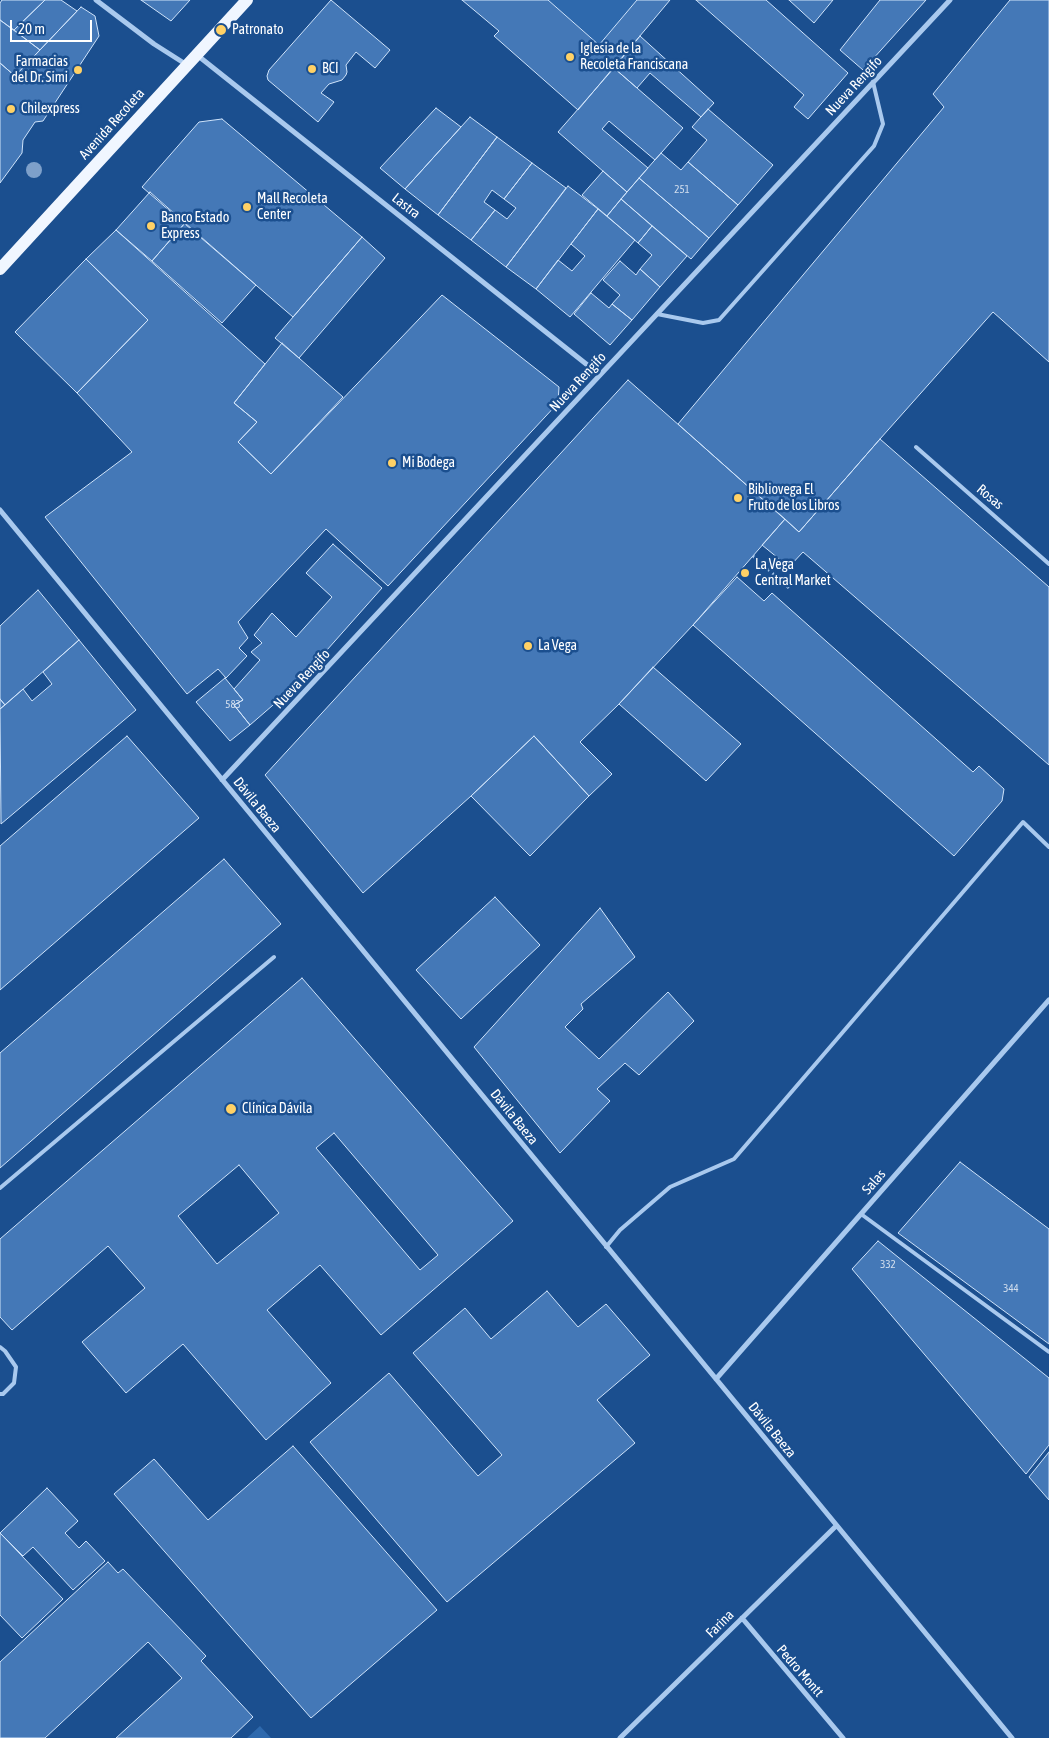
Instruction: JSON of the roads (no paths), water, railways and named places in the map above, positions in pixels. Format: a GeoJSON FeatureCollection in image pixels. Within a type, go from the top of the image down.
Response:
{"type":"FeatureCollection","features":[{"type":"Feature","properties":{"kind":"main road","name":"Avenida Recoleta"},"geometry":{"type":"LineString","coordinates":[[0,269],[247,0]]}},
{"type":"Feature","properties":{"kind":"street"},"geometry":{"type":"LineString","coordinates":[[96,0],[154,44],[187,66]]}},
{"type":"Feature","properties":{"kind":"street","name":"Nueva Rengifo"},"geometry":{"type":"LineString","coordinates":[[222,780],[950,0]]}},
{"type":"Feature","properties":{"kind":"street","name":"Lastra"},"geometry":{"type":"LineString","coordinates":[[197,55],[600,375]]}},
{"type":"Feature","properties":{"kind":"street","name":"Dávila Baeza"},"geometry":{"type":"LineString","coordinates":[[0,510],[1012,1738]]}},
{"type":"Feature","properties":{"kind":"street","name":"Salas"},"geometry":{"type":"LineString","coordinates":[[716,1379],[1049,1000]]}},
{"type":"Feature","properties":{"kind":"street","name":"Farina"},"geometry":{"type":"LineString","coordinates":[[620,1738],[836,1526]]}},
{"type":"Feature","properties":{"kind":"street","name":"Pedro Montt"},"geometry":{"type":"LineString","coordinates":[[742,1618],[843,1738]]}},
{"type":"Feature","properties":{"kind":"street"},"geometry":{"type":"LineString","coordinates":[[625,1733],[630,1738]]}},
{"type":"Feature","properties":{"kind":"lane"},"geometry":{"type":"LineString","coordinates":[[657,314],[703,323],[719,320],[874,146],[882,124],[873,82]]}},
{"type":"Feature","properties":{"kind":"lane","name":"Rosas"},"geometry":{"type":"LineString","coordinates":[[916,448],[1049,564]]}},
{"type":"Feature","properties":{"kind":"lane"},"geometry":{"type":"LineString","coordinates":[[606,1247],[620,1230],[670,1187],[734,1159],[1023,822],[1049,847]]}},
{"type":"Feature","properties":{"kind":"lane"},"geometry":{"type":"LineString","coordinates":[[0,1188],[274,957]]}},
{"type":"Feature","properties":{"kind":"lane"},"geometry":{"type":"LineString","coordinates":[[861,1214],[1049,1352]]}},
{"type":"Feature","properties":{"kind":"lane"},"geometry":{"type":"LineString","coordinates":[[0,1347],[16,1367],[14,1383],[3,1394],[0,1394]]}},
{"type":"Feature","properties":{"kind":"place","name":"Patronato"},"geometry":{"type":"Point","coordinates":[221,30]}},
{"type":"Feature","properties":{"kind":"place","name":"Iglesia de la Recoleta Franciscana"},"geometry":{"type":"Point","coordinates":[570,57]}},
{"type":"Feature","properties":{"kind":"place","name":"BCI"},"geometry":{"type":"Point","coordinates":[312,69]}},
{"type":"Feature","properties":{"kind":"place","name":"Farmacias del Dr. Simi"},"geometry":{"type":"Point","coordinates":[78,70]}},
{"type":"Feature","properties":{"kind":"place","name":"Chilexpress"},"geometry":{"type":"Point","coordinates":[11,109]}},
{"type":"Feature","properties":{"kind":"place","name":"Mall Recoleta Center"},"geometry":{"type":"Point","coordinates":[247,207]}},
{"type":"Feature","properties":{"kind":"place","name":"Banco Estado Express"},"geometry":{"type":"Point","coordinates":[151,226]}},
{"type":"Feature","properties":{"kind":"place","name":"Mi Bodega"},"geometry":{"type":"Point","coordinates":[392,463]}},
{"type":"Feature","properties":{"kind":"place","name":"Bibliovega El Fruto de los Libros"},"geometry":{"type":"Point","coordinates":[738,498]}},
{"type":"Feature","properties":{"kind":"place","name":"La Vega Central Market"},"geometry":{"type":"Point","coordinates":[745,573]}},
{"type":"Feature","properties":{"kind":"place","name":"La Vega"},"geometry":{"type":"Point","coordinates":[528,646]}},
{"type":"Feature","properties":{"kind":"place","name":"Clínica Dávila"},"geometry":{"type":"Point","coordinates":[231,1109]}}]}
